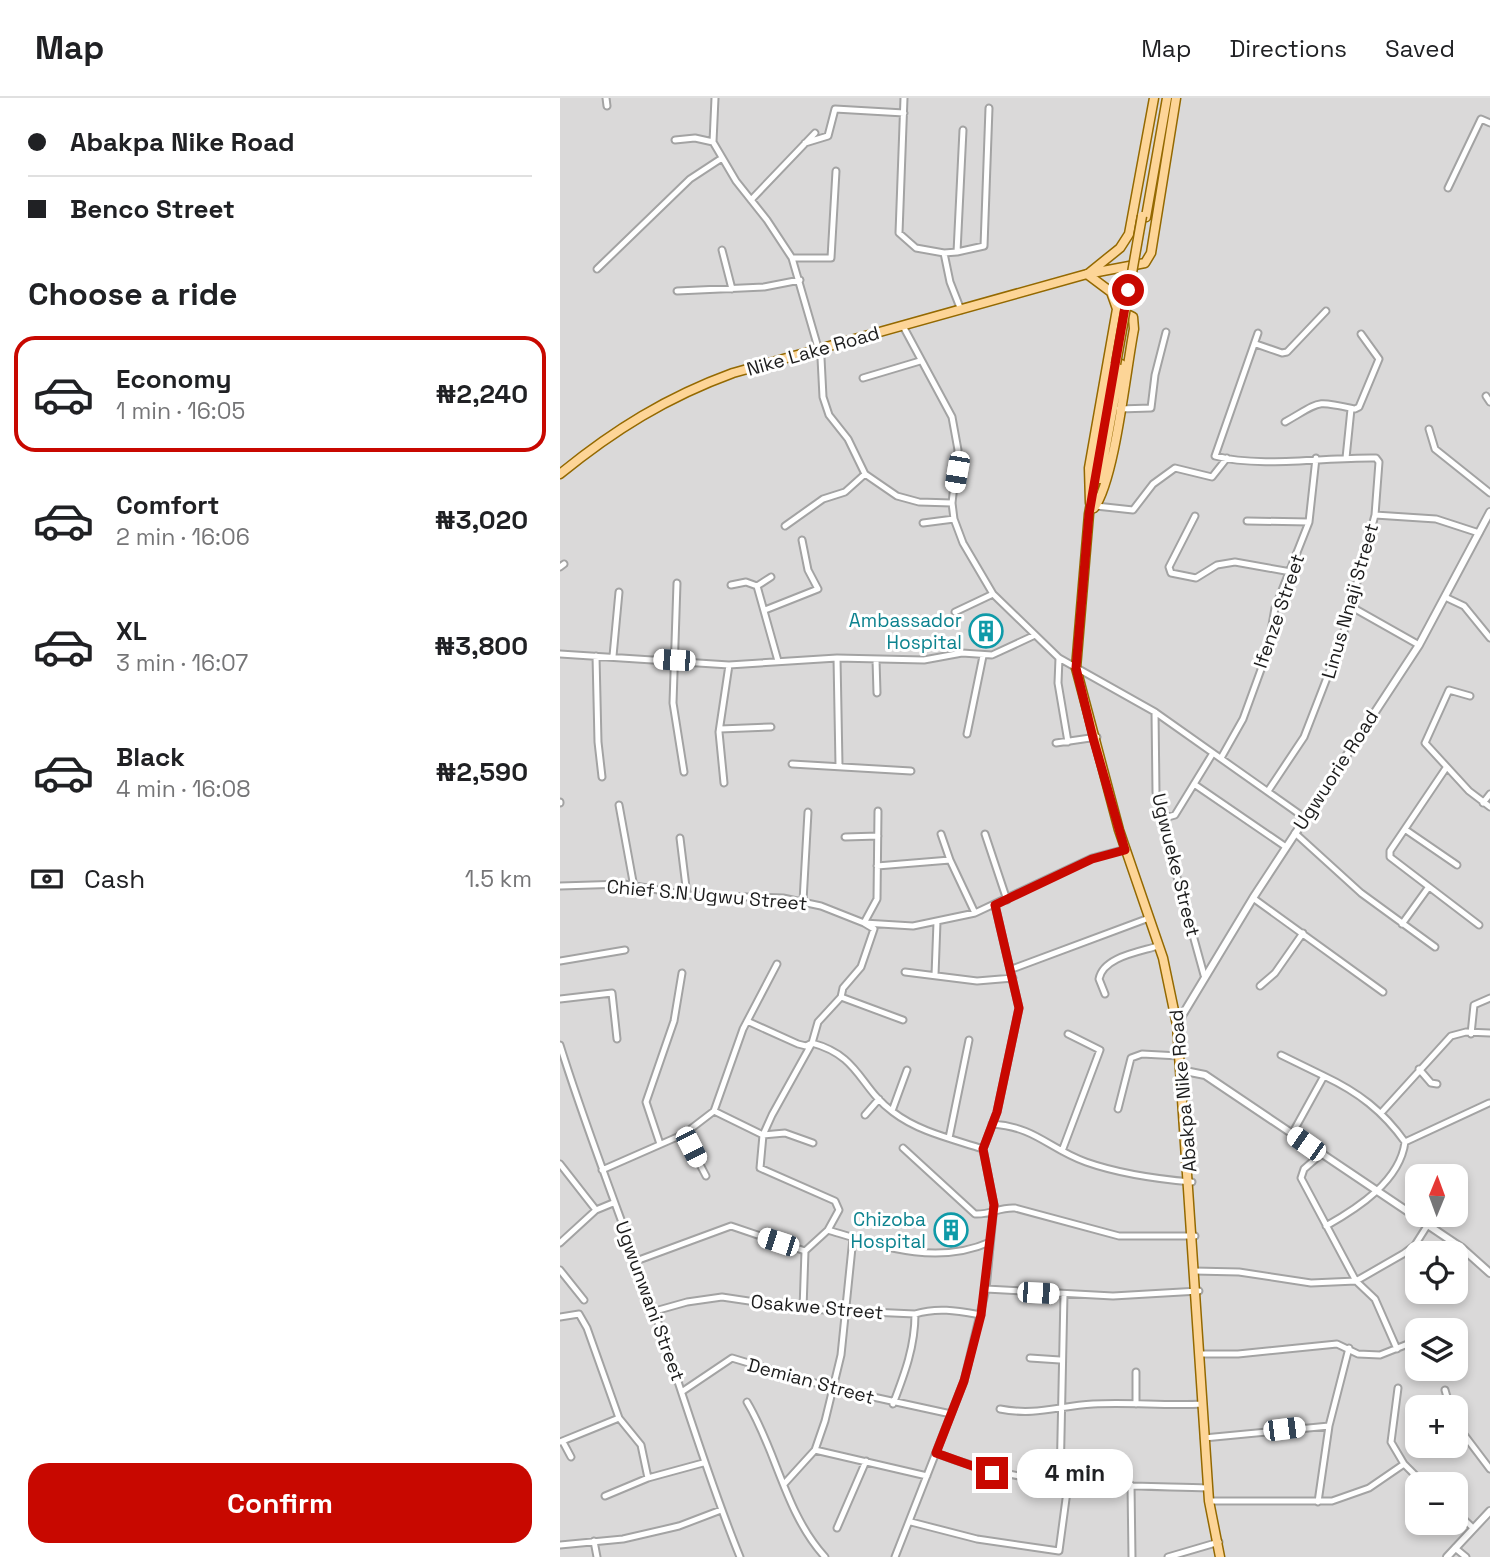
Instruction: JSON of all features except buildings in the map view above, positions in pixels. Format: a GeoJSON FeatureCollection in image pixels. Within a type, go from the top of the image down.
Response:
{"type":"FeatureCollection","features":[{"type":"Feature","properties":{"kind":"main road"},"geometry":{"type":"LineString","coordinates":[[1117,309],[1131,315],[1134,321],[1108,473],[1102,498],[1094,507],[1088,494],[1089,468],[1117,309],[1111,292],[1087,274],[1121,248],[1129,234],[1154,98]]}},
{"type":"Feature","properties":{"kind":"main road","name":"Abakpa Nike Road"},"geometry":{"type":"LineString","coordinates":[[1164,98],[1094,507],[1075,667],[1158,946],[1178,1022],[1182,1070]]}},
{"type":"Feature","properties":{"kind":"main road","name":"Nike Lake Road"},"geometry":{"type":"LineString","coordinates":[[560,474],[612,433],[674,397],[733,373],[1087,274],[1145,263],[1148,259],[1176,98]]}},
{"type":"Feature","properties":{"kind":"main road","name":"Abakpa Nike Road"},"geometry":{"type":"LineString","coordinates":[[1127,849],[1164,954],[1178,1022],[1211,1501],[1217,1543],[1222,1557]]}},
{"type":"Feature","properties":{"kind":"street"},"geometry":{"type":"LineString","coordinates":[[606,98],[607,106]]}},
{"type":"Feature","properties":{"kind":"street"},"geometry":{"type":"LineString","coordinates":[[715,98],[713,142],[792,258],[800,280],[818,349],[823,397],[829,415],[848,439],[865,474],[897,496],[919,502],[952,503]]}},
{"type":"Feature","properties":{"kind":"street"},"geometry":{"type":"LineString","coordinates":[[904,98],[899,233],[916,248],[944,253],[984,246],[989,108]]}},
{"type":"Feature","properties":{"kind":"street"},"geometry":{"type":"LineString","coordinates":[[805,143],[828,136],[835,108],[904,113]]}},
{"type":"Feature","properties":{"kind":"street"},"geometry":{"type":"LineString","coordinates":[[1448,188],[1481,119],[1490,123]]}},
{"type":"Feature","properties":{"kind":"street"},"geometry":{"type":"LineString","coordinates":[[957,252],[963,130]]}},
{"type":"Feature","properties":{"kind":"street"},"geometry":{"type":"LineString","coordinates":[[751,200],[815,133]]}},
{"type":"Feature","properties":{"kind":"street"},"geometry":{"type":"LineString","coordinates":[[676,141],[695,138],[713,142]]}},
{"type":"Feature","properties":{"kind":"street"},"geometry":{"type":"LineString","coordinates":[[597,269],[690,180],[722,158]]}},
{"type":"Feature","properties":{"kind":"street"},"geometry":{"type":"LineString","coordinates":[[792,258],[831,258],[836,171]]}},
{"type":"Feature","properties":{"kind":"street"},"geometry":{"type":"LineString","coordinates":[[722,250],[732,289]]}},
{"type":"Feature","properties":{"kind":"street"},"geometry":{"type":"LineString","coordinates":[[944,253],[950,282],[961,310]]}},
{"type":"Feature","properties":{"kind":"street"},"geometry":{"type":"LineString","coordinates":[[677,291],[764,287],[800,280]]}},
{"type":"Feature","properties":{"kind":"street"},"geometry":{"type":"LineString","coordinates":[[1256,344],[1282,353],[1287,352],[1326,311]]}},
{"type":"Feature","properties":{"kind":"street"},"geometry":{"type":"LineString","coordinates":[[902,326],[920,361],[948,404],[957,430],[958,450],[952,503],[954,519],[963,543],[993,594],[1033,636],[1059,658],[1155,712],[1305,818]]}},
{"type":"Feature","properties":{"kind":"street"},"geometry":{"type":"LineString","coordinates":[[1119,409],[1152,408],[1155,375],[1166,332]]}},
{"type":"Feature","properties":{"kind":"street"},"geometry":{"type":"LineString","coordinates":[[1227,458],[1216,457],[1214,453],[1258,333]]}},
{"type":"Feature","properties":{"kind":"street"},"geometry":{"type":"LineString","coordinates":[[1285,422],[1320,402],[1331,402],[1351,409],[1359,407],[1379,359],[1361,334]]}},
{"type":"Feature","properties":{"kind":"street"},"geometry":{"type":"LineString","coordinates":[[863,378],[911,366],[920,361]]}},
{"type":"Feature","properties":{"kind":"street"},"geometry":{"type":"LineString","coordinates":[[1346,457],[1351,409]]}},
{"type":"Feature","properties":{"kind":"street"},"geometry":{"type":"LineString","coordinates":[[1429,429],[1435,449],[1490,493]]}},
{"type":"Feature","properties":{"kind":"street"},"geometry":{"type":"LineString","coordinates":[[1094,507],[1133,510],[1153,484],[1175,468],[1212,477],[1227,458]]}},
{"type":"Feature","properties":{"kind":"street","name":"Linus Nnaji Street"},"geometry":{"type":"LineString","coordinates":[[1227,458],[1378,459],[1375,515],[1320,703],[1304,737],[1268,791]]}},
{"type":"Feature","properties":{"kind":"street","name":"Ifenze Street"},"geometry":{"type":"LineString","coordinates":[[1222,758],[1243,719],[1267,653],[1275,608],[1309,522],[1317,458]]}},
{"type":"Feature","properties":{"kind":"street"},"geometry":{"type":"LineString","coordinates":[[785,526],[823,499],[845,492],[865,474]]}},
{"type":"Feature","properties":{"kind":"street","name":"Ugwuorie Road"},"geometry":{"type":"LineString","coordinates":[[1178,1022],[1253,898],[1419,645],[1490,512]]}},
{"type":"Feature","properties":{"kind":"street"},"geometry":{"type":"LineString","coordinates":[[1375,515],[1436,519],[1479,533]]}},
{"type":"Feature","properties":{"kind":"street"},"geometry":{"type":"LineString","coordinates":[[1195,516],[1169,567],[1171,573],[1196,578],[1217,565],[1235,562],[1291,572]]}},
{"type":"Feature","properties":{"kind":"street"},"geometry":{"type":"LineString","coordinates":[[923,523],[954,519]]}},
{"type":"Feature","properties":{"kind":"street"},"geometry":{"type":"LineString","coordinates":[[1247,521],[1309,522]]}},
{"type":"Feature","properties":{"kind":"street"},"geometry":{"type":"LineString","coordinates":[[765,610],[818,589],[808,570],[802,540]]}},
{"type":"Feature","properties":{"kind":"street"},"geometry":{"type":"LineString","coordinates":[[757,586],[771,577]]}},
{"type":"Feature","properties":{"kind":"street"},"geometry":{"type":"LineString","coordinates":[[731,585],[746,582],[757,586]]}},
{"type":"Feature","properties":{"kind":"street"},"geometry":{"type":"LineString","coordinates":[[677,583],[673,703],[684,772]]}},
{"type":"Feature","properties":{"kind":"street"},"geometry":{"type":"LineString","coordinates":[[757,586],[778,661]]}},
{"type":"Feature","properties":{"kind":"street"},"geometry":{"type":"LineString","coordinates":[[612,656],[620,592]]}},
{"type":"Feature","properties":{"kind":"street"},"geometry":{"type":"LineString","coordinates":[[955,612],[993,594]]}},
{"type":"Feature","properties":{"kind":"street"},"geometry":{"type":"LineString","coordinates":[[1445,597],[1464,606],[1490,638]]}},
{"type":"Feature","properties":{"kind":"street"},"geometry":{"type":"LineString","coordinates":[[1350,606],[1419,645]]}},
{"type":"Feature","properties":{"kind":"street"},"geometry":{"type":"LineString","coordinates":[[560,654],[729,665],[837,658],[925,660],[961,653],[983,656],[1019,645],[1033,636]]}},
{"type":"Feature","properties":{"kind":"street"},"geometry":{"type":"LineString","coordinates":[[596,656],[598,743],[603,776]]}},
{"type":"Feature","properties":{"kind":"street"},"geometry":{"type":"LineString","coordinates":[[967,734],[983,656]]}},
{"type":"Feature","properties":{"kind":"street"},"geometry":{"type":"LineString","coordinates":[[837,658],[839,765]]}},
{"type":"Feature","properties":{"kind":"street"},"geometry":{"type":"LineString","coordinates":[[1059,658],[1060,693],[1068,741]]}},
{"type":"Feature","properties":{"kind":"street"},"geometry":{"type":"LineString","coordinates":[[876,660],[877,693]]}},
{"type":"Feature","properties":{"kind":"street"},"geometry":{"type":"LineString","coordinates":[[724,783],[720,729],[729,665]]}},
{"type":"Feature","properties":{"kind":"street"},"geometry":{"type":"LineString","coordinates":[[1471,696],[1449,690],[1425,740],[1446,768],[1490,807]]}},
{"type":"Feature","properties":{"kind":"street","name":"Ugwueke Street"},"geometry":{"type":"LineString","coordinates":[[1155,712],[1156,792],[1161,819],[1204,975]]}},
{"type":"Feature","properties":{"kind":"street"},"geometry":{"type":"LineString","coordinates":[[720,729],[771,727]]}},
{"type":"Feature","properties":{"kind":"street"},"geometry":{"type":"LineString","coordinates":[[1056,743],[1095,738]]}},
{"type":"Feature","properties":{"kind":"street"},"geometry":{"type":"LineString","coordinates":[[1161,819],[1175,815],[1213,753]]}},
{"type":"Feature","properties":{"kind":"street"},"geometry":{"type":"LineString","coordinates":[[792,764],[839,765],[853,770],[911,771]]}},
{"type":"Feature","properties":{"kind":"street"},"geometry":{"type":"LineString","coordinates":[[1446,768],[1390,851],[1390,857],[1479,925]]}},
{"type":"Feature","properties":{"kind":"street"},"geometry":{"type":"LineString","coordinates":[[1194,784],[1286,848]]}},
{"type":"Feature","properties":{"kind":"street"},"geometry":{"type":"LineString","coordinates":[[1483,803],[1490,794]]}},
{"type":"Feature","properties":{"kind":"street"},"geometry":{"type":"LineString","coordinates":[[619,805],[634,887]]}},
{"type":"Feature","properties":{"kind":"street"},"geometry":{"type":"LineString","coordinates":[[803,1309],[805,1251],[828,1230],[839,1210],[835,1201],[800,1184],[762,1171],[763,1135],[812,1043],[818,1022],[841,998],[843,988],[861,967],[874,929],[864,923],[877,899],[878,811]]}},
{"type":"Feature","properties":{"kind":"street"},"geometry":{"type":"LineString","coordinates":[[803,901],[808,812]]}},
{"type":"Feature","properties":{"kind":"street"},"geometry":{"type":"LineString","coordinates":[[1406,830],[1457,865]]}},
{"type":"Feature","properties":{"kind":"street"},"geometry":{"type":"LineString","coordinates":[[1295,833],[1402,924],[1435,947]]}},
{"type":"Feature","properties":{"kind":"street"},"geometry":{"type":"LineString","coordinates":[[941,834],[975,913]]}},
{"type":"Feature","properties":{"kind":"street"},"geometry":{"type":"LineString","coordinates":[[985,834],[1007,900]]}},
{"type":"Feature","properties":{"kind":"street"},"geometry":{"type":"LineString","coordinates":[[845,837],[878,836]]}},
{"type":"Feature","properties":{"kind":"street"},"geometry":{"type":"LineString","coordinates":[[680,838],[687,895]]}},
{"type":"Feature","properties":{"kind":"street","name":"Chief S.N Ugwu Street"},"geometry":{"type":"LineString","coordinates":[[560,886],[612,884],[687,895],[803,901],[864,923],[887,927],[937,922],[975,913],[1092,859],[1127,849]]}},
{"type":"Feature","properties":{"kind":"street"},"geometry":{"type":"LineString","coordinates":[[877,866],[950,860]]}},
{"type":"Feature","properties":{"kind":"street"},"geometry":{"type":"LineString","coordinates":[[1402,924],[1428,888]]}},
{"type":"Feature","properties":{"kind":"street"},"geometry":{"type":"LineString","coordinates":[[1253,898],[1383,992]]}},
{"type":"Feature","properties":{"kind":"street"},"geometry":{"type":"LineString","coordinates":[[895,1557],[911,1522],[973,1352],[986,1289],[994,1205],[983,1149],[1017,1028],[1019,1008],[995,905]]}},
{"type":"Feature","properties":{"kind":"street"},"geometry":{"type":"LineString","coordinates":[[1012,969],[1149,918]]}},
{"type":"Feature","properties":{"kind":"street"},"geometry":{"type":"LineString","coordinates":[[935,975],[937,922]]}},
{"type":"Feature","properties":{"kind":"street"},"geometry":{"type":"LineString","coordinates":[[1260,986],[1275,973],[1303,933]]}},
{"type":"Feature","properties":{"kind":"street"},"geometry":{"type":"LineString","coordinates":[[1105,994],[1098,979],[1103,968],[1112,962],[1158,946]]}},
{"type":"Feature","properties":{"kind":"street"},"geometry":{"type":"LineString","coordinates":[[560,961],[625,950]]}},
{"type":"Feature","properties":{"kind":"street"},"geometry":{"type":"LineString","coordinates":[[602,1170],[684,1134],[714,1111],[747,1021],[777,964]]}},
{"type":"Feature","properties":{"kind":"street"},"geometry":{"type":"LineString","coordinates":[[905,972],[976,981],[1013,978]]}},
{"type":"Feature","properties":{"kind":"street"},"geometry":{"type":"LineString","coordinates":[[660,1144],[646,1102],[674,1021],[682,973]]}},
{"type":"Feature","properties":{"kind":"street"},"geometry":{"type":"LineString","coordinates":[[560,999],[612,993],[617,1039]]}},
{"type":"Feature","properties":{"kind":"street"},"geometry":{"type":"LineString","coordinates":[[841,998],[903,1020]]}},
{"type":"Feature","properties":{"kind":"street"},"geometry":{"type":"LineString","coordinates":[[1471,1034],[1474,1005],[1490,998]]}},
{"type":"Feature","properties":{"kind":"street"},"geometry":{"type":"LineString","coordinates":[[747,1021],[806,1046],[812,1043]]}},
{"type":"Feature","properties":{"kind":"street"},"geometry":{"type":"LineString","coordinates":[[1381,1113],[1451,1036],[1490,1033]]}},
{"type":"Feature","properties":{"kind":"street"},"geometry":{"type":"LineString","coordinates":[[1062,1151],[1100,1050],[1079,1037],[1068,1034]]}},
{"type":"Feature","properties":{"kind":"street"},"geometry":{"type":"LineString","coordinates":[[949,1138],[969,1040]]}},
{"type":"Feature","properties":{"kind":"street"},"geometry":{"type":"LineString","coordinates":[[812,1043],[853,1064],[879,1099],[911,1124],[983,1149]]}},
{"type":"Feature","properties":{"kind":"street","name":"Ugwunwani Street"},"geometry":{"type":"LineString","coordinates":[[560,1045],[613,1203],[682,1391],[703,1463],[740,1557]]}},
{"type":"Feature","properties":{"kind":"street"},"geometry":{"type":"LineString","coordinates":[[1118,1110],[1131,1058],[1142,1054],[1179,1056]]}},
{"type":"Feature","properties":{"kind":"street"},"geometry":{"type":"LineString","coordinates":[[1281,1055],[1359,1094],[1381,1113],[1405,1142]]}},
{"type":"Feature","properties":{"kind":"street"},"geometry":{"type":"LineString","coordinates":[[1419,1069],[1431,1083],[1437,1084]]}},
{"type":"Feature","properties":{"kind":"street"},"geometry":{"type":"LineString","coordinates":[[892,1111],[907,1070]]}},
{"type":"Feature","properties":{"kind":"street"},"geometry":{"type":"LineString","coordinates":[[1182,1070],[1205,1075],[1405,1211]]}},
{"type":"Feature","properties":{"kind":"street"},"geometry":{"type":"LineString","coordinates":[[1292,1134],[1324,1076]]}},
{"type":"Feature","properties":{"kind":"street"},"geometry":{"type":"LineString","coordinates":[[865,1115],[879,1099]]}},
{"type":"Feature","properties":{"kind":"street"},"geometry":{"type":"LineString","coordinates":[[1405,1142],[1489,1103]]}},
{"type":"Feature","properties":{"kind":"street"},"geometry":{"type":"LineString","coordinates":[[714,1111],[763,1135],[785,1133],[813,1143]]}},
{"type":"Feature","properties":{"kind":"street"},"geometry":{"type":"LineString","coordinates":[[992,1124],[1033,1132],[1084,1162],[1126,1173],[1190,1182]]}},
{"type":"Feature","properties":{"kind":"street"},"geometry":{"type":"LineString","coordinates":[[684,1134],[706,1176]]}},
{"type":"Feature","properties":{"kind":"street"},"geometry":{"type":"LineString","coordinates":[[1326,1226],[1376,1192],[1402,1158],[1405,1142]]}},
{"type":"Feature","properties":{"kind":"street"},"geometry":{"type":"LineString","coordinates":[[903,1148],[975,1214],[992,1214],[1003,1207],[1015,1208],[1119,1236],[1194,1236]]}},
{"type":"Feature","properties":{"kind":"street"},"geometry":{"type":"LineString","coordinates":[[1320,1154],[1301,1173],[1356,1281],[1375,1300],[1397,1349]]}},
{"type":"Feature","properties":{"kind":"street"},"geometry":{"type":"LineString","coordinates":[[560,1164],[596,1210]]}},
{"type":"Feature","properties":{"kind":"street"},"geometry":{"type":"LineString","coordinates":[[560,1243],[596,1210],[613,1203]]}},
{"type":"Feature","properties":{"kind":"street"},"geometry":{"type":"LineString","coordinates":[[636,1261],[731,1226],[805,1251]]}},
{"type":"Feature","properties":{"kind":"street"},"geometry":{"type":"LineString","coordinates":[[1196,1271],[1251,1273],[1311,1283],[1356,1281],[1415,1245],[1426,1227]]}},
{"type":"Feature","properties":{"kind":"street"},"geometry":{"type":"LineString","coordinates":[[1429,1227],[1462,1248],[1490,1273]]}},
{"type":"Feature","properties":{"kind":"street"},"geometry":{"type":"LineString","coordinates":[[828,1230],[919,1254],[946,1254],[990,1242]]}},
{"type":"Feature","properties":{"kind":"street"},"geometry":{"type":"LineString","coordinates":[[785,1483],[815,1450],[841,1355],[853,1238]]}},
{"type":"Feature","properties":{"kind":"street"},"geometry":{"type":"LineString","coordinates":[[560,1270],[584,1300]]}},
{"type":"Feature","properties":{"kind":"street"},"geometry":{"type":"LineString","coordinates":[[986,1289],[1113,1296],[1197,1291]]}},
{"type":"Feature","properties":{"kind":"street"},"geometry":{"type":"LineString","coordinates":[[1059,1483],[1060,1360],[1064,1294]]}},
{"type":"Feature","properties":{"kind":"street","name":"Osakwe Street"},"geometry":{"type":"LineString","coordinates":[[654,1311],[712,1297],[803,1309],[915,1314],[931,1309],[981,1315]]}},
{"type":"Feature","properties":{"kind":"street"},"geometry":{"type":"LineString","coordinates":[[560,1317],[579,1314],[596,1352],[619,1418],[641,1445],[648,1478]]}},
{"type":"Feature","properties":{"kind":"street"},"geometry":{"type":"LineString","coordinates":[[893,1404],[909,1361],[915,1314]]}},
{"type":"Feature","properties":{"kind":"street"},"geometry":{"type":"LineString","coordinates":[[1201,1354],[1261,1352],[1324,1344],[1349,1348],[1358,1354],[1380,1355],[1405,1346]]}},
{"type":"Feature","properties":{"kind":"street"},"geometry":{"type":"LineString","coordinates":[[1318,1502],[1329,1426],[1349,1348]]}},
{"type":"Feature","properties":{"kind":"street","name":"Demian Street"},"geometry":{"type":"LineString","coordinates":[[682,1391],[710,1374],[728,1358],[893,1404],[950,1414]]}},
{"type":"Feature","properties":{"kind":"street"},"geometry":{"type":"LineString","coordinates":[[1030,1358],[1060,1360]]}},
{"type":"Feature","properties":{"kind":"street"},"geometry":{"type":"LineString","coordinates":[[1136,1372],[1136,1404]]}},
{"type":"Feature","properties":{"kind":"street"},"geometry":{"type":"LineString","coordinates":[[1398,1388],[1390,1433],[1391,1442],[1412,1472]]}},
{"type":"Feature","properties":{"kind":"street"},"geometry":{"type":"LineString","coordinates":[[1445,1390],[1446,1395]]}},
{"type":"Feature","properties":{"kind":"street"},"geometry":{"type":"LineString","coordinates":[[747,1402],[762,1427],[785,1483],[793,1513],[807,1538],[825,1557]]}},
{"type":"Feature","properties":{"kind":"street"},"geometry":{"type":"LineString","coordinates":[[1000,1409],[1023,1413],[1077,1405],[1204,1404]]}},
{"type":"Feature","properties":{"kind":"street"},"geometry":{"type":"LineString","coordinates":[[571,1457],[562,1442],[619,1418]]}},
{"type":"Feature","properties":{"kind":"street"},"geometry":{"type":"LineString","coordinates":[[1206,1438],[1329,1426]]}},
{"type":"Feature","properties":{"kind":"street"},"geometry":{"type":"LineString","coordinates":[[1468,1440],[1490,1469]]}},
{"type":"Feature","properties":{"kind":"street"},"geometry":{"type":"LineString","coordinates":[[815,1450],[926,1476]]}},
{"type":"Feature","properties":{"kind":"street"},"geometry":{"type":"LineString","coordinates":[[936,1453],[992,1473],[1059,1483],[1210,1488]]}},
{"type":"Feature","properties":{"kind":"street"},"geometry":{"type":"LineString","coordinates":[[837,1528],[866,1461]]}},
{"type":"Feature","properties":{"kind":"street"},"geometry":{"type":"LineString","coordinates":[[605,1496],[648,1478],[703,1463]]}},
{"type":"Feature","properties":{"kind":"street"},"geometry":{"type":"LineString","coordinates":[[1211,1501],[1318,1502],[1349,1497],[1404,1464]]}},
{"type":"Feature","properties":{"kind":"street"},"geometry":{"type":"LineString","coordinates":[[911,1522],[977,1539],[1059,1551],[1068,1484]]}},
{"type":"Feature","properties":{"kind":"street"},"geometry":{"type":"LineString","coordinates":[[1131,1485],[1132,1557]]}},
{"type":"Feature","properties":{"kind":"street"},"geometry":{"type":"LineString","coordinates":[[560,1545],[654,1532],[721,1510]]}},
{"type":"Feature","properties":{"kind":"street"},"geometry":{"type":"LineString","coordinates":[[1447,1557],[1472,1527],[1490,1511]]}},
{"type":"Feature","properties":{"kind":"street"},"geometry":{"type":"LineString","coordinates":[[1468,1523],[1472,1527]]}},
{"type":"Feature","properties":{"kind":"street"},"geometry":{"type":"LineString","coordinates":[[594,1541],[597,1557]]}},
{"type":"Feature","properties":{"kind":"street"},"geometry":{"type":"LineString","coordinates":[[1168,1557],[1217,1543]]}},
{"type":"Feature","properties":{"kind":"street"},"geometry":{"type":"LineString","coordinates":[[1455,1548],[1466,1557]]}},
{"type":"Feature","properties":{"kind":"shaded area"},"geometry":{"type":"Polygon","coordinates":[[[560,98],[1490,98],[1490,1557],[560,1557],[560,98]]]}},
{"type":"Feature","properties":{"kind":"place","name":"Ambassador Hospital"},"geometry":{"type":"Point","coordinates":[986,631]}},
{"type":"Feature","properties":{"kind":"place","name":"Chizoba Hospital"},"geometry":{"type":"Point","coordinates":[951,1230]}},
{"type":"Feature","properties":{"kind":"route"},"geometry":{"type":"LineString","coordinates":[[992,1473],[936,1453],[973,1352],[986,1289],[994,1205],[983,1149],[997,1112],[1007,1059],[1017,1028],[1017,992],[995,905],[1070,868],[1125,850],[1076,668],[1089,514],[1128,290]]}}]}
